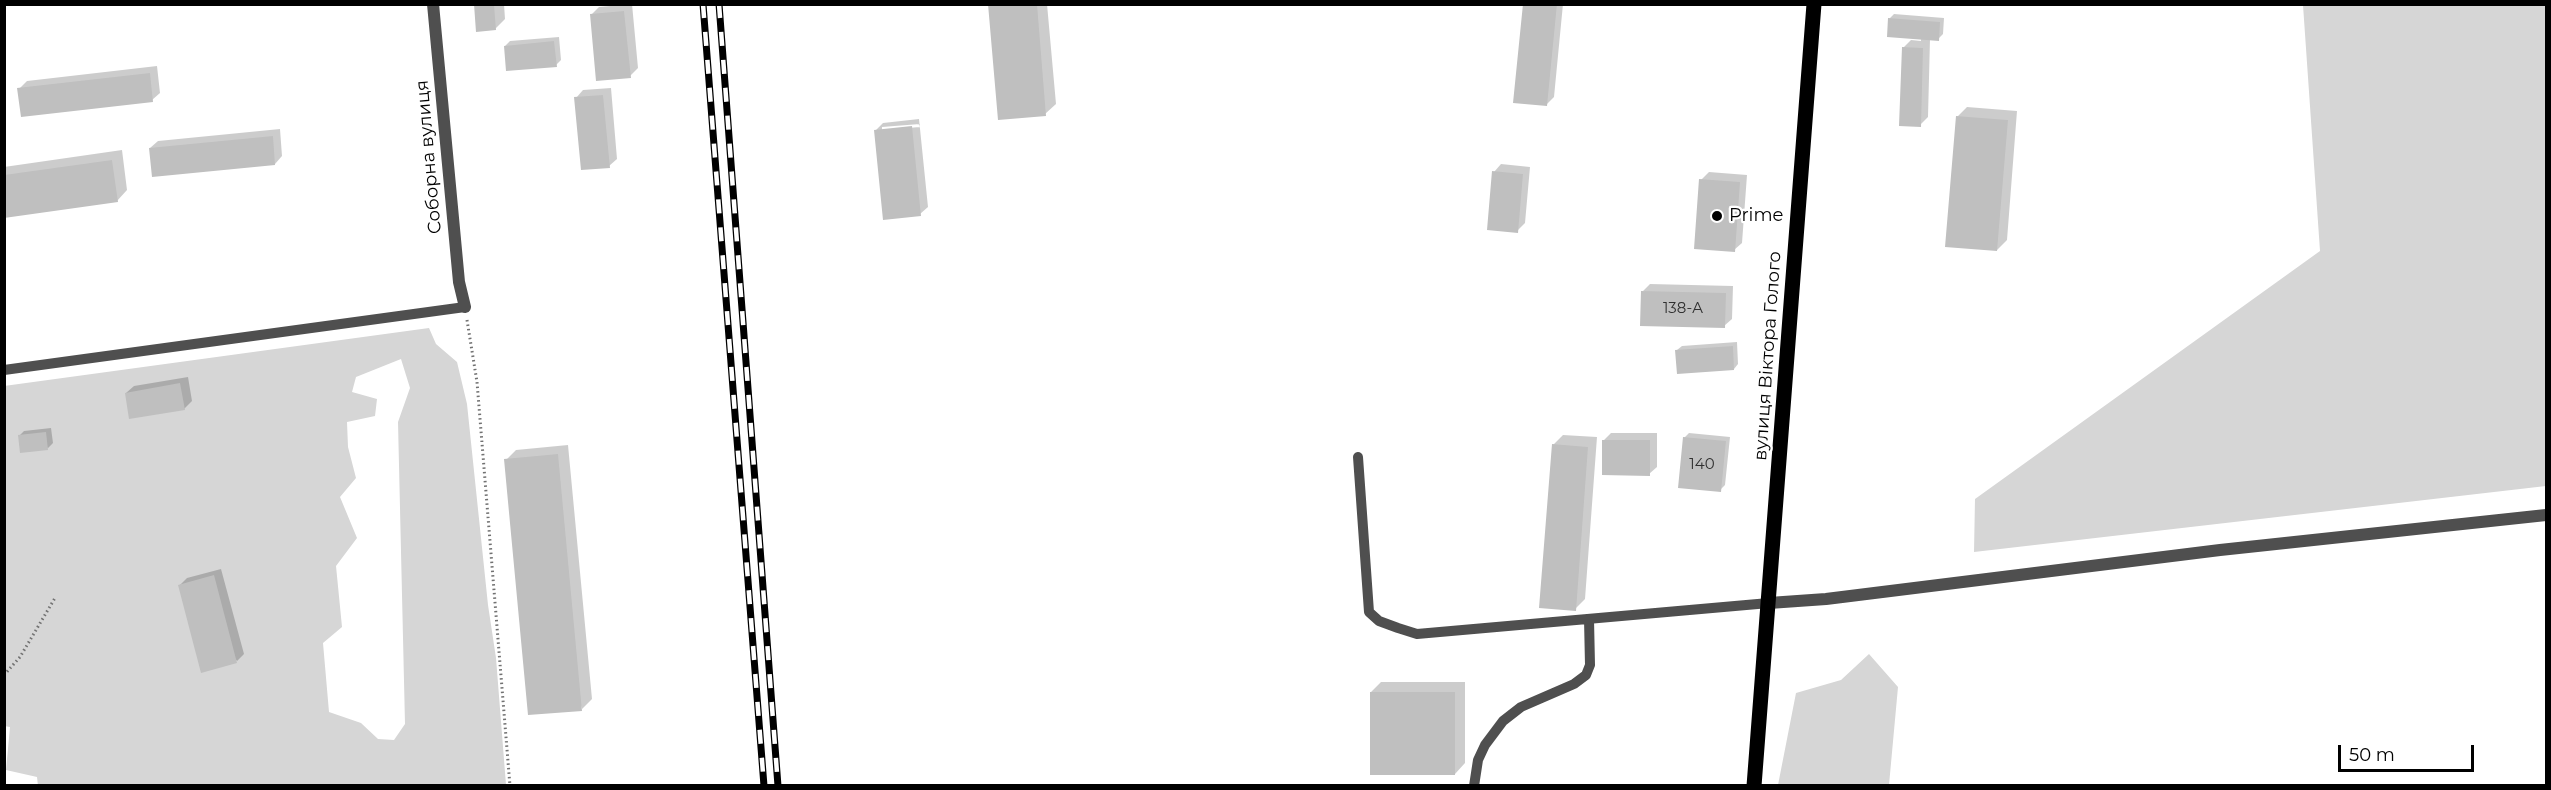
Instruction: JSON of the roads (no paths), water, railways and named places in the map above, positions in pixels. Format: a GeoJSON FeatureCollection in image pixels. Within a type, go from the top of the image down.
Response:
{"type":"FeatureCollection","features":[{"type":"Feature","properties":{"kind":"main road","name":"вулиця Віктора Голого"},"geometry":{"type":"LineString","coordinates":[[1754,786],[1814,4]]}},
{"type":"Feature","properties":{"kind":"street","name":"Соборна вулиця"},"geometry":{"type":"LineString","coordinates":[[433,4],[459,282],[465,307]]}},
{"type":"Feature","properties":{"kind":"street"},"geometry":{"type":"LineString","coordinates":[[1769,603],[1826,599],[2220,550],[2547,515]]}},
{"type":"Feature","properties":{"kind":"lane"},"geometry":{"type":"LineString","coordinates":[[4,370],[465,307]]}},
{"type":"Feature","properties":{"kind":"lane"},"geometry":{"type":"LineString","coordinates":[[1358,457],[1369,612],[1379,621],[1417,634],[1769,603]]}},
{"type":"Feature","properties":{"kind":"lane"},"geometry":{"type":"LineString","coordinates":[[1474,786],[1478,760],[1485,745],[1503,721],[1521,707],[1574,684],[1586,675],[1590,665],[1589,619]]}},
{"type":"Feature","properties":{"kind":"railway"},"geometry":{"type":"LineString","coordinates":[[703,4],[764,786]]}},
{"type":"Feature","properties":{"kind":"railway"},"geometry":{"type":"LineString","coordinates":[[719,4],[778,786]]}},
{"type":"Feature","properties":{"kind":"place","name":"Prime"},"geometry":{"type":"Point","coordinates":[1717,216]}}]}
